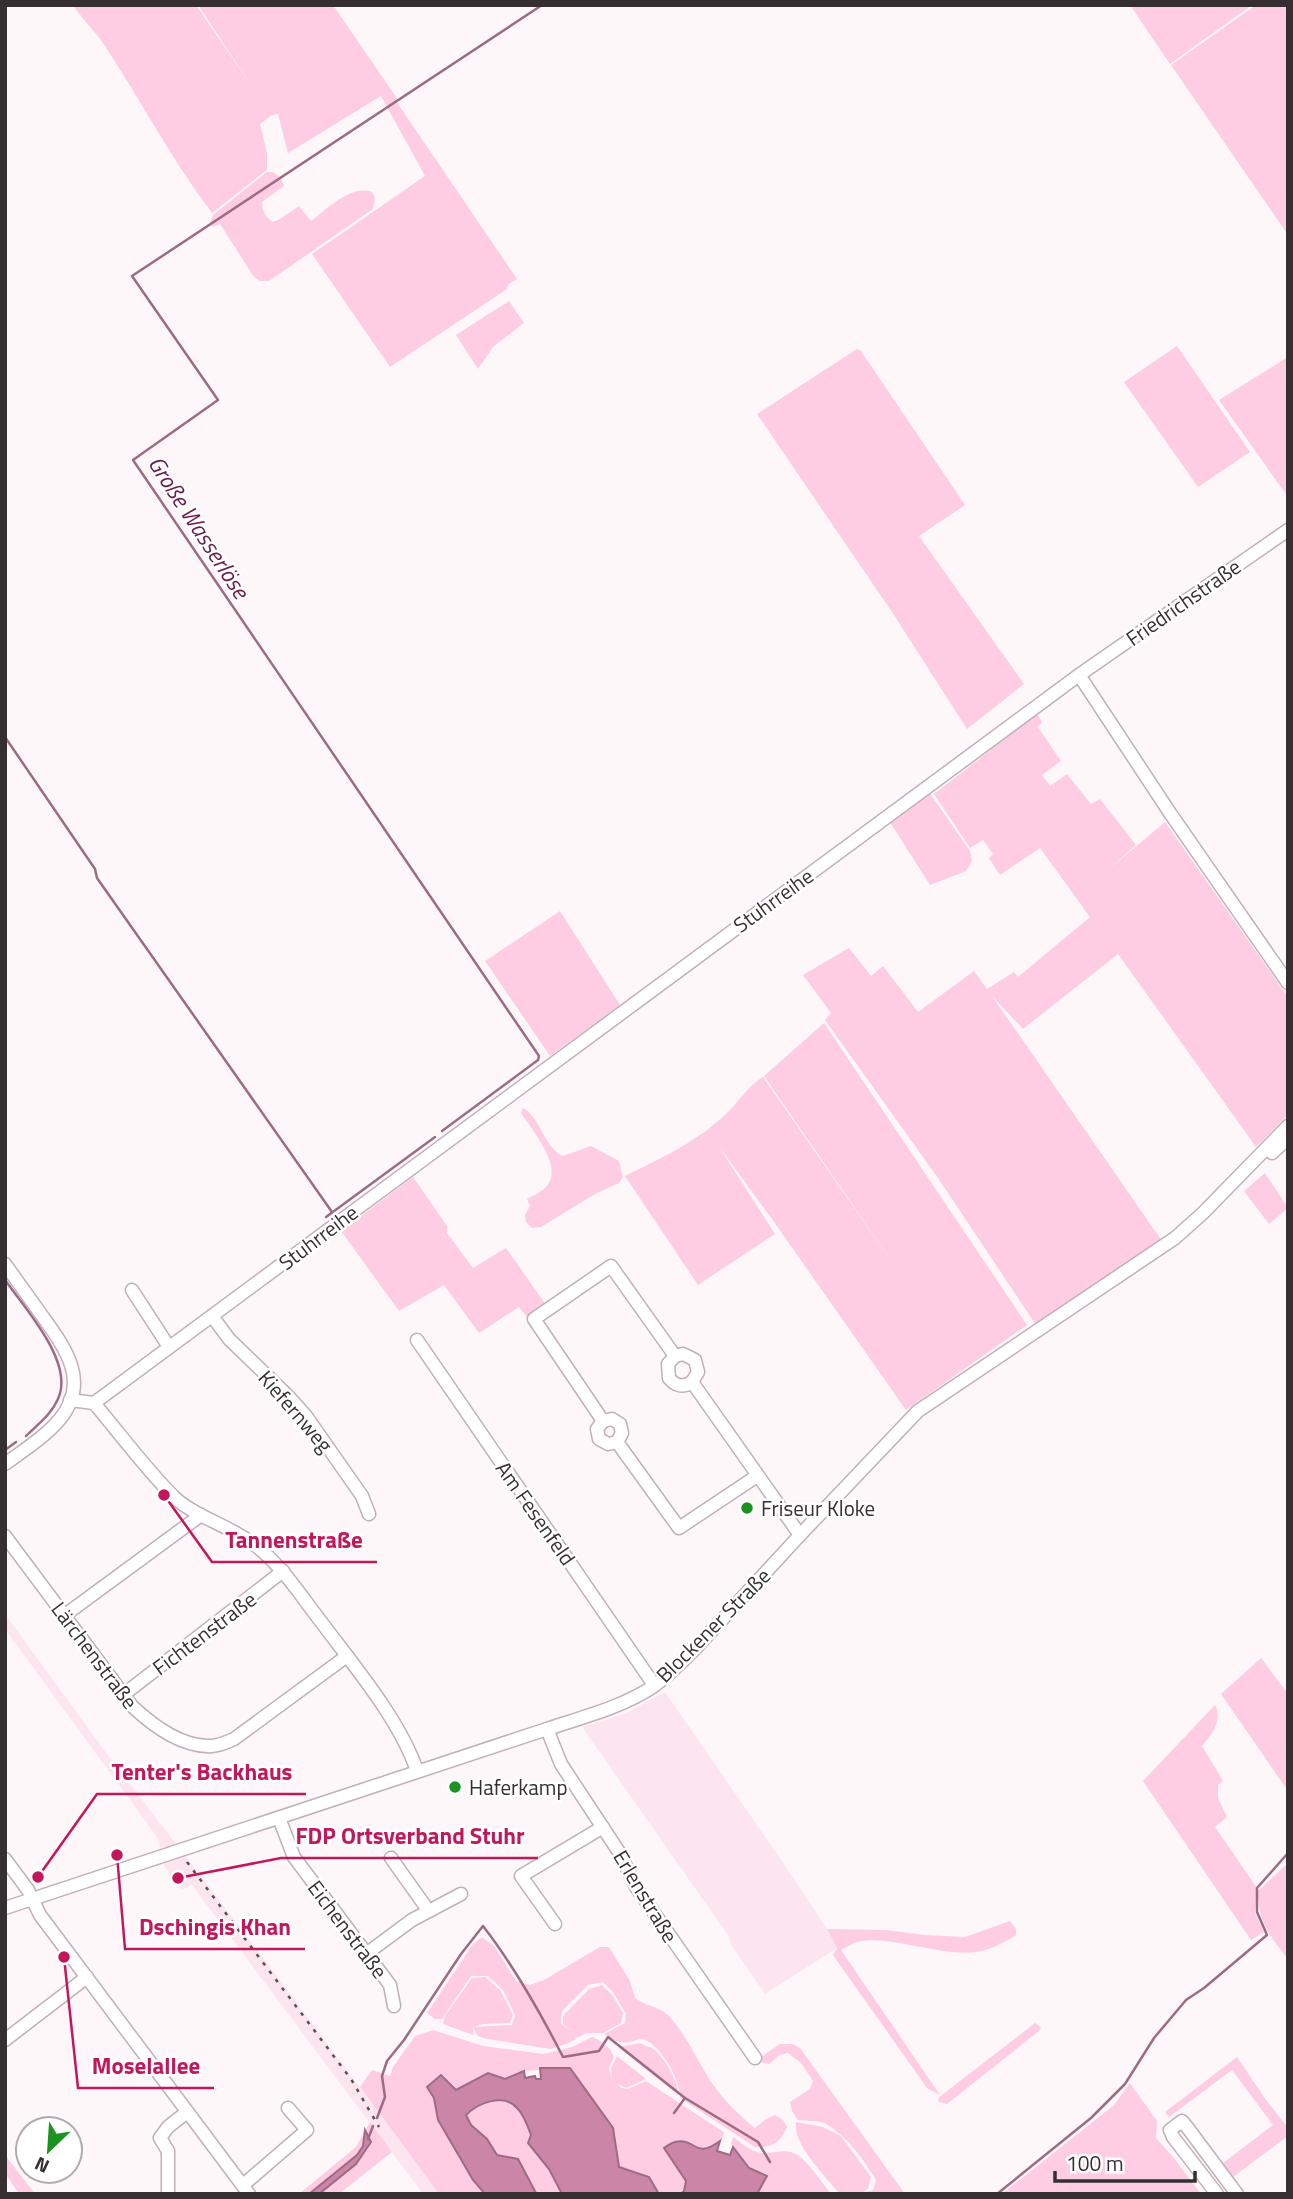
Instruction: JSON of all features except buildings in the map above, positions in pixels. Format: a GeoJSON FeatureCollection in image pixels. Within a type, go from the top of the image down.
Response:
{"type":"FeatureCollection","features":[{"type":"Feature","properties":{"kind":"street","name":"Friedrichstraße"},"geometry":{"type":"LineString","coordinates":[[1079,674],[1288,530]]}},
{"type":"Feature","properties":{"kind":"street"},"geometry":{"type":"LineString","coordinates":[[1079,674],[1170,813],[1288,983]]}},
{"type":"Feature","properties":{"kind":"street","name":"Stuhrreihe"},"geometry":{"type":"LineString","coordinates":[[94,1403],[1079,674]]}},
{"type":"Feature","properties":{"kind":"street","name":"Blockener Straße"},"geometry":{"type":"LineString","coordinates":[[1203,1213],[1288,1126]]}},
{"type":"Feature","properties":{"kind":"street","name":"Blockener Straße"},"geometry":{"type":"LineString","coordinates":[[5,1909],[547,1730],[602,1711],[654,1685],[695,1649],[918,1411],[1159,1250],[1288,1138]]}},
{"type":"Feature","properties":{"kind":"street"},"geometry":{"type":"LineString","coordinates":[[5,1264],[62,1344],[68,1355],[74,1383],[70,1400],[60,1420],[5,1464]]}},
{"type":"Feature","properties":{"kind":"street"},"geometry":{"type":"LineString","coordinates":[[675,1356],[611,1266],[534,1319],[603,1421],[597,1429],[599,1439],[608,1444],[617,1442],[678,1528],[757,1476]]}},
{"type":"Feature","properties":{"kind":"street"},"geometry":{"type":"LineString","coordinates":[[132,1290],[169,1347]]}},
{"type":"Feature","properties":{"kind":"street","name":"Kiefernweg"},"geometry":{"type":"LineString","coordinates":[[212,1317],[229,1339],[306,1416],[362,1496],[369,1514]]}},
{"type":"Feature","properties":{"kind":"street","name":"Am Fesenfeld"},"geometry":{"type":"LineString","coordinates":[[417,1340],[654,1685]]}},
{"type":"Feature","properties":{"kind":"street"},"geometry":{"type":"LineString","coordinates":[[688,1355],[695,1360],[698,1372],[692,1382],[681,1386],[669,1378],[668,1364],[675,1356],[688,1355]]}},
{"type":"Feature","properties":{"kind":"street"},"geometry":{"type":"LineString","coordinates":[[692,1382],[800,1535]]}},
{"type":"Feature","properties":{"kind":"street"},"geometry":{"type":"LineString","coordinates":[[70,1400],[94,1403],[173,1497],[241,1535],[283,1571],[395,1726],[411,1754],[417,1772]]}},
{"type":"Feature","properties":{"kind":"street"},"geometry":{"type":"LineString","coordinates":[[65,1615],[201,1515]]}},
{"type":"Feature","properties":{"kind":"street","name":"Lärchenstraße"},"geometry":{"type":"LineString","coordinates":[[5,1535],[123,1695],[143,1716],[190,1743],[208,1747],[234,1739],[347,1656]]}},
{"type":"Feature","properties":{"kind":"street","name":"Fichtenstraße"},"geometry":{"type":"LineString","coordinates":[[123,1695],[283,1571]]}},
{"type":"Feature","properties":{"kind":"street","name":"Erlenstraße"},"geometry":{"type":"LineString","coordinates":[[547,1730],[561,1764],[619,1852],[636,1887],[755,2058]]}},
{"type":"Feature","properties":{"kind":"street","name":"Eichenstraße"},"geometry":{"type":"LineString","coordinates":[[279,1818],[294,1857],[390,1985],[394,2006]]}},
{"type":"Feature","properties":{"kind":"street"},"geometry":{"type":"LineString","coordinates":[[555,1924],[521,1876],[603,1827]]}},
{"type":"Feature","properties":{"kind":"street"},"geometry":{"type":"LineString","coordinates":[[391,1858],[428,1910]]}},
{"type":"Feature","properties":{"kind":"street"},"geometry":{"type":"LineString","coordinates":[[5,1859],[28,1889],[40,1915],[246,2190],[307,2130],[288,2108]]}},
{"type":"Feature","properties":{"kind":"street"},"geometry":{"type":"LineString","coordinates":[[366,1954],[428,1910],[461,1894]]}},
{"type":"Feature","properties":{"kind":"street"},"geometry":{"type":"LineString","coordinates":[[5,2040],[87,1977]]}},
{"type":"Feature","properties":{"kind":"street"},"geometry":{"type":"LineString","coordinates":[[169,2194],[168,2151],[160,2138],[168,2127],[187,2112]]}},
{"type":"Feature","properties":{"kind":"street"},"geometry":{"type":"LineString","coordinates":[[1217,2194],[1173,2137],[1170,2130],[1182,2121],[1237,2194]]}},
{"type":"Feature","properties":{"kind":"shaded area"},"geometry":{"type":"Polygon","coordinates":[[[73,5],[196,5],[253,88],[198,5],[333,5],[517,279],[509,284],[507,289],[390,367],[312,254],[425,176],[381,96],[288,153],[278,114],[272,115],[260,124],[267,153],[267,170],[212,213],[183,172],[103,43],[73,5]]]}},
{"type":"Feature","properties":{"kind":"shaded area"},"geometry":{"type":"Polygon","coordinates":[[[1130,5],[1252,5],[1170,64],[1130,5]]]}},
{"type":"Feature","properties":{"kind":"shaded area"},"geometry":{"type":"Polygon","coordinates":[[[1256,5],[1288,5],[1288,235],[1171,65],[1256,5]]]}},
{"type":"Feature","properties":{"kind":"shaded area"},"geometry":{"type":"Polygon","coordinates":[[[267,172],[273,172],[281,178],[284,186],[262,202],[264,214],[273,222],[299,206],[311,221],[340,199],[356,191],[372,192],[375,198],[373,209],[269,281],[260,281],[254,277],[220,224],[213,227],[210,223],[213,215],[267,172]]]}},
{"type":"Feature","properties":{"kind":"shaded area"},"geometry":{"type":"Polygon","coordinates":[[[509,301],[524,323],[494,346],[478,369],[456,335],[509,301]]]}},
{"type":"Feature","properties":{"kind":"shaded area"},"geometry":{"type":"Polygon","coordinates":[[[1177,346],[1250,452],[1198,487],[1124,382],[1177,346]]]}},
{"type":"Feature","properties":{"kind":"shaded area"},"geometry":{"type":"Polygon","coordinates":[[[857,349],[861,351],[965,505],[919,536],[1024,684],[967,729],[894,615],[757,414],[857,349]]]}},
{"type":"Feature","properties":{"kind":"shaded area"},"geometry":{"type":"Polygon","coordinates":[[[1288,357],[1288,497],[1219,400],[1288,357]]]}},
{"type":"Feature","properties":{"kind":"shaded area"},"geometry":{"type":"Polygon","coordinates":[[[1037,714],[1042,722],[1038,727],[1061,761],[1042,775],[1050,786],[1067,774],[1091,804],[1100,799],[1136,845],[1108,870],[1165,822],[1288,997],[1288,1115],[1256,1147],[1118,954],[1023,1029],[992,996],[1162,1241],[1036,1325],[938,1178],[825,1020],[831,1013],[803,975],[849,948],[871,976],[883,966],[918,1012],[974,971],[987,989],[1014,972],[1018,977],[1090,917],[1040,848],[1000,875],[989,858],[993,854],[983,840],[970,848],[934,794],[1037,714]]]}},
{"type":"Feature","properties":{"kind":"shaded area"},"geometry":{"type":"Polygon","coordinates":[[[929,792],[970,851],[972,861],[966,871],[930,885],[890,822],[929,792]]]}},
{"type":"Feature","properties":{"kind":"shaded area"},"geometry":{"type":"Polygon","coordinates":[[[560,911],[620,1005],[550,1056],[485,961],[560,911]]]}},
{"type":"Feature","properties":{"kind":"shaded area"},"geometry":{"type":"Polygon","coordinates":[[[824,1023],[1027,1325],[906,1410],[718,1145],[775,1234],[698,1285],[625,1176],[705,1131],[763,1077],[903,1278],[764,1076],[824,1023]]]}},
{"type":"Feature","properties":{"kind":"shaded area"},"geometry":{"type":"Polygon","coordinates":[[[523,1108],[534,1119],[551,1147],[563,1156],[591,1146],[619,1161],[623,1177],[619,1183],[595,1194],[541,1227],[532,1228],[526,1222],[525,1215],[530,1206],[527,1199],[546,1187],[552,1170],[545,1149],[521,1113],[523,1108]]]}},
{"type":"Feature","properties":{"kind":"shaded area"},"geometry":{"type":"Polygon","coordinates":[[[1265,1173],[1288,1208],[1269,1224],[1244,1191],[1265,1173]]]}},
{"type":"Feature","properties":{"kind":"shaded area"},"geometry":{"type":"Polygon","coordinates":[[[413,1177],[447,1226],[447,1233],[473,1268],[506,1248],[546,1305],[527,1317],[519,1307],[479,1333],[444,1285],[399,1311],[341,1231],[413,1177]]]}},
{"type":"Feature","properties":{"kind":"shaded area"},"geometry":{"type":"Polygon","coordinates":[[[5,1614],[107,1754],[439,2194],[423,2194],[191,1884],[182,1890],[163,1864],[175,1860],[165,1847],[160,1847],[157,1837],[5,1629],[5,1614]]]}},
{"type":"Feature","properties":{"kind":"shaded area"},"geometry":{"type":"Polygon","coordinates":[[[1261,1658],[1288,1694],[1288,1791],[1221,1694],[1261,1658]]]}},
{"type":"Feature","properties":{"kind":"shaded area"},"geometry":{"type":"Polygon","coordinates":[[[665,1692],[784,1864],[837,1948],[765,1994],[730,1943],[730,1938],[582,1727],[626,1713],[665,1692]]]}},
{"type":"Feature","properties":{"kind":"shaded area"},"geometry":{"type":"Polygon","coordinates":[[[1215,1705],[1217,1722],[1202,1746],[1223,1781],[1218,1785],[1218,1798],[1227,1817],[1215,1827],[1257,1888],[1255,1913],[1264,1932],[1251,1940],[1143,1781],[1215,1705]]]}},
{"type":"Feature","properties":{"kind":"shaded area"},"geometry":{"type":"Polygon","coordinates":[[[1288,1863],[1288,1959],[1262,1920],[1258,1891],[1288,1863]]]}},
{"type":"Feature","properties":{"kind":"shaded area"},"geometry":{"type":"Polygon","coordinates":[[[1010,1921],[1016,1929],[1016,1935],[992,1948],[976,1952],[962,1953],[869,1940],[856,1942],[841,1950],[940,2095],[927,2088],[833,1955],[837,1948],[827,1929],[886,1930],[965,1937],[1010,1921]]]}},
{"type":"Feature","properties":{"kind":"shaded area"},"geometry":{"type":"Polygon","coordinates":[[[482,1937],[494,1946],[516,1981],[530,1985],[544,1980],[600,1947],[609,1947],[630,1981],[635,1998],[670,2017],[725,2100],[755,2128],[775,2115],[783,2120],[787,2127],[781,2137],[766,2147],[755,2147],[680,2098],[673,2073],[662,2055],[649,2042],[642,2039],[620,2042],[604,2034],[625,2023],[626,2014],[613,1992],[603,1982],[588,1985],[562,2011],[561,2024],[572,2031],[563,2024],[563,2016],[589,1989],[602,1985],[623,2013],[621,2023],[603,2033],[586,2033],[577,2038],[575,2036],[576,2039],[569,2043],[551,2049],[487,2039],[478,2036],[473,2027],[473,2035],[443,2024],[445,2016],[472,1978],[485,1977],[500,1990],[513,2015],[510,2023],[474,2027],[512,2025],[515,2015],[503,1990],[488,1976],[471,1976],[442,2019],[435,2019],[427,2013],[473,1944],[482,1937]]]}},
{"type":"Feature","properties":{"kind":"shaded area"},"geometry":{"type":"Polygon","coordinates":[[[1035,2023],[1041,2027],[1039,2031],[947,2104],[939,2102],[938,2099],[942,2095],[1035,2023]]]}},
{"type":"Feature","properties":{"kind":"shaded area"},"geometry":{"type":"Polygon","coordinates":[[[433,2030],[483,2046],[544,2054],[572,2047],[592,2037],[610,2049],[614,2057],[609,2068],[612,2078],[611,2068],[617,2056],[646,2079],[626,2088],[618,2084],[621,2088],[628,2089],[646,2081],[724,2133],[719,2142],[708,2149],[680,2142],[664,2147],[686,2181],[680,2193],[659,2194],[649,2177],[619,2167],[613,2128],[570,2068],[524,2071],[505,2079],[488,2073],[456,2090],[430,2090],[438,2120],[473,2180],[485,2194],[439,2194],[360,2087],[372,2070],[390,2076],[393,2067],[415,2036],[433,2030]]]}},
{"type":"Feature","properties":{"kind":"shaded area"},"geometry":{"type":"Polygon","coordinates":[[[641,2043],[657,2052],[666,2063],[676,2083],[678,2095],[618,2047],[641,2043]]]}},
{"type":"Feature","properties":{"kind":"shaded area"},"geometry":{"type":"Polygon","coordinates":[[[780,2044],[793,2044],[800,2048],[905,2194],[840,2194],[819,2170],[799,2140],[796,2122],[823,2127],[841,2136],[871,2177],[868,2189],[861,2193],[873,2190],[876,2180],[854,2149],[841,2135],[834,2129],[820,2122],[798,2120],[790,2102],[810,2089],[813,2081],[801,2063],[788,2053],[780,2055],[769,2064],[761,2062],[761,2057],[780,2044]]]}},
{"type":"Feature","properties":{"kind":"shaded area"},"geometry":{"type":"Polygon","coordinates":[[[1237,2057],[1288,2128],[1288,2136],[1233,2177],[1223,2163],[1273,2125],[1232,2070],[1169,2117],[1165,2112],[1237,2057]]]}},
{"type":"Feature","properties":{"kind":"shaded area"},"geometry":{"type":"Polygon","coordinates":[[[540,2068],[570,2068],[613,2128],[619,2167],[649,2177],[659,2194],[562,2194],[549,2169],[528,2143],[531,2135],[520,2112],[512,2104],[499,2100],[484,2103],[466,2115],[471,2125],[487,2139],[497,2155],[518,2159],[536,2193],[485,2194],[473,2180],[438,2120],[434,2098],[427,2087],[441,2075],[456,2090],[488,2073],[505,2079],[524,2071],[525,2078],[535,2076],[536,2079],[541,2079],[540,2068]]]}},
{"type":"Feature","properties":{"kind":"shaded area"},"geometry":{"type":"Polygon","coordinates":[[[1130,2083],[1157,2121],[1156,2138],[1201,2194],[1002,2194],[1114,2105],[1130,2083]]]}},
{"type":"Feature","properties":{"kind":"shaded area"},"geometry":{"type":"Polygon","coordinates":[[[488,2101],[512,2105],[520,2113],[532,2135],[528,2143],[549,2169],[562,2194],[535,2194],[518,2159],[497,2155],[487,2139],[471,2125],[466,2115],[475,2106],[488,2101]]]}},
{"type":"Feature","properties":{"kind":"shaded area"},"geometry":{"type":"Polygon","coordinates":[[[370,2122],[392,2152],[339,2194],[319,2194],[356,2164],[371,2142],[365,2131],[363,2146],[357,2155],[309,2194],[299,2194],[356,2147],[370,2122]]]}},
{"type":"Feature","properties":{"kind":"shaded area"},"geometry":{"type":"Polygon","coordinates":[[[365,2130],[371,2142],[356,2164],[319,2194],[309,2194],[357,2155],[363,2146],[365,2130]]]}},
{"type":"Feature","properties":{"kind":"shaded area"},"geometry":{"type":"Polygon","coordinates":[[[733,2137],[758,2152],[794,2153],[812,2169],[831,2194],[757,2194],[767,2176],[749,2168],[731,2143],[733,2137]]]}},
{"type":"Feature","properties":{"kind":"shaded area"},"geometry":{"type":"Polygon","coordinates":[[[682,2141],[705,2148],[720,2141],[717,2151],[730,2155],[733,2147],[749,2168],[767,2176],[757,2194],[680,2194],[684,2191],[686,2181],[664,2148],[682,2141]]]}},
{"type":"Feature","properties":{"kind":"shaded area"},"geometry":{"type":"Polygon","coordinates":[[[5,2155],[14,2167],[14,2185],[28,2185],[35,2194],[19,2194],[5,2173],[5,2155]]]}},
{"type":"Feature","properties":{"kind":"waterway","name":"Große Wasserlöse"},"geometry":{"type":"LineString","coordinates":[[442,1131],[538,1060],[539,1056],[133,460],[218,400],[132,276],[542,5]]}},
{"type":"Feature","properties":{"kind":"waterway"},"geometry":{"type":"LineString","coordinates":[[5,737],[95,869],[97,878],[332,1212]]}},
{"type":"Feature","properties":{"kind":"waterway","name":"Große Wasserlöse"},"geometry":{"type":"LineString","coordinates":[[326,1217],[435,1137]]}},
{"type":"Feature","properties":{"kind":"waterway"},"geometry":{"type":"LineString","coordinates":[[5,1280],[45,1336],[60,1369],[61,1385],[55,1405],[26,1436]]}},
{"type":"Feature","properties":{"kind":"waterway","name":"Große Wasserlöse"},"geometry":{"type":"LineString","coordinates":[[5,1450],[16,1442]]}},
{"type":"Feature","properties":{"kind":"waterway"},"geometry":{"type":"LineString","coordinates":[[997,2194],[1091,2118],[1125,2084],[1154,2038],[1186,2000],[1267,1935],[1257,1912],[1257,1888],[1288,1853]]}},
{"type":"Feature","properties":{"kind":"waterway"},"geometry":{"type":"LineString","coordinates":[[377,2118],[385,2097],[382,2076],[387,2061],[483,1926],[526,1990],[563,2057],[599,2051],[608,2037],[685,2098],[674,2113]]}},
{"type":"Feature","properties":{"kind":"waterway"},"geometry":{"type":"LineString","coordinates":[[685,2098],[758,2142],[770,2162]]}},
{"type":"Feature","properties":{"kind":"waterway"},"geometry":{"type":"LineString","coordinates":[[368,2139],[373,2126]]}},
{"type":"Feature","properties":{"kind":"railway"},"geometry":{"type":"LineString","coordinates":[[187,1862],[351,2079],[379,2127]]}},
{"type":"Feature","properties":{"kind":"place","name":"Tannenstraße"},"geometry":{"type":"Point","coordinates":[164,1495]}},
{"type":"Feature","properties":{"kind":"place","name":"Friseur Kloke"},"geometry":{"type":"Point","coordinates":[747,1508]}},
{"type":"Feature","properties":{"kind":"place","name":"Haferkamp"},"geometry":{"type":"Point","coordinates":[455,1787]}},
{"type":"Feature","properties":{"kind":"place","name":"Dschingis Khan"},"geometry":{"type":"Point","coordinates":[117,1855]}},
{"type":"Feature","properties":{"kind":"place","name":"Tenter's Backhaus"},"geometry":{"type":"Point","coordinates":[38,1877]}},
{"type":"Feature","properties":{"kind":"place","name":"FDP Ortsverband Stuhr"},"geometry":{"type":"Point","coordinates":[178,1878]}},
{"type":"Feature","properties":{"kind":"place","name":"Moselallee"},"geometry":{"type":"Point","coordinates":[64,1957]}}]}
